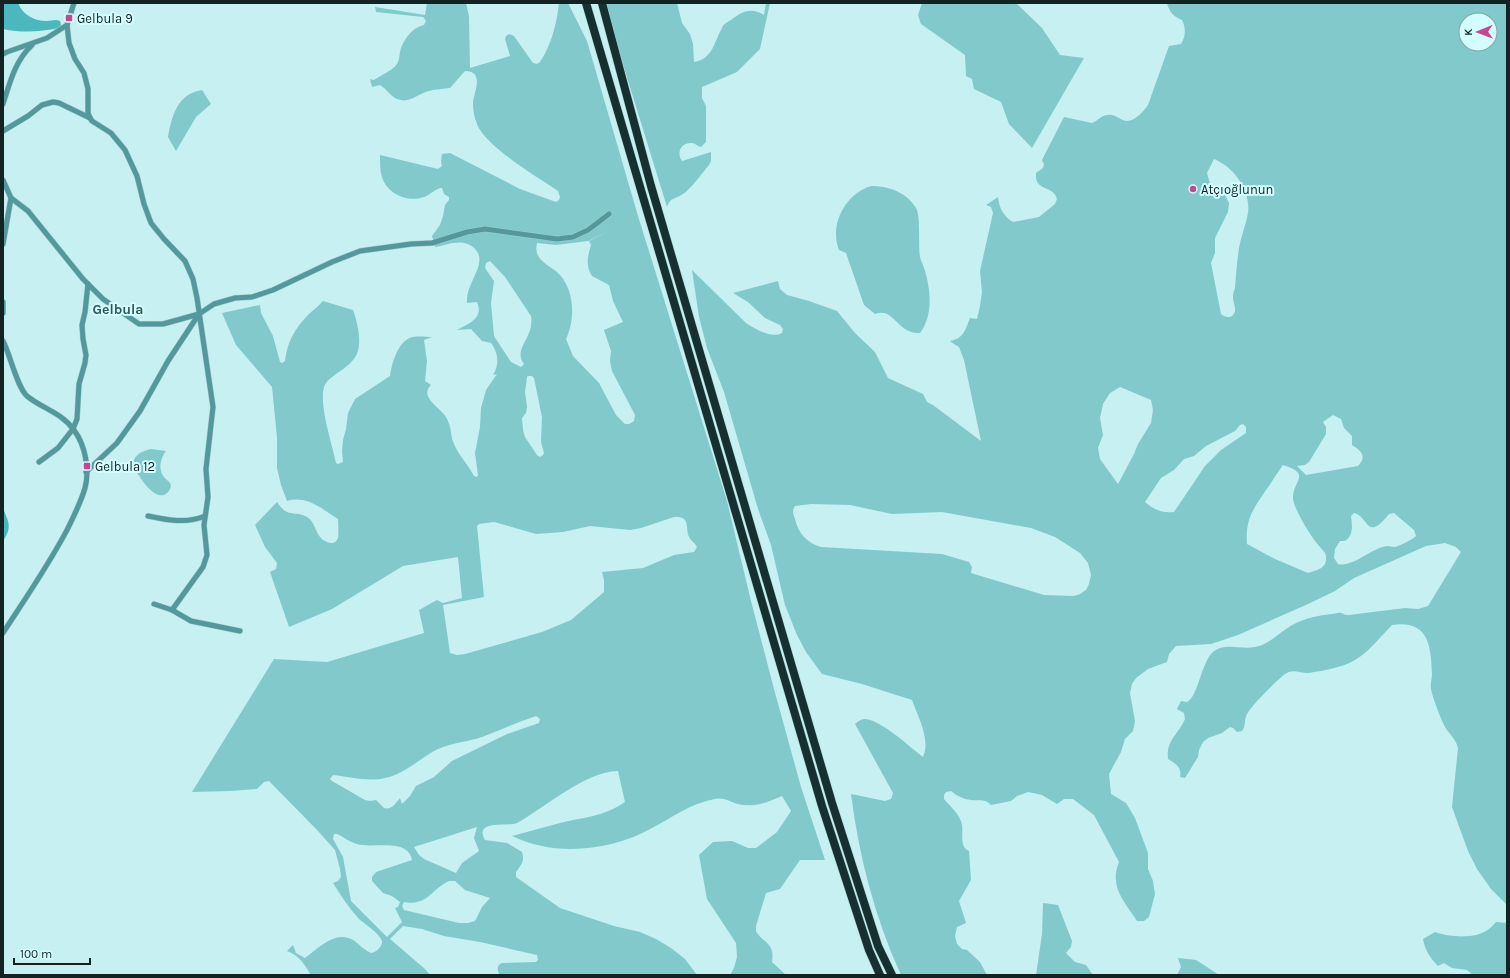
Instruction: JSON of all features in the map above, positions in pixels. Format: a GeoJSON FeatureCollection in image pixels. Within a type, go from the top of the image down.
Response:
{"type":"FeatureCollection","features":[{"type":"Feature","properties":{"kind":"highway"},"geometry":{"type":"LineString","coordinates":[[586,3],[820,798],[869,950],[880,975]]}},
{"type":"Feature","properties":{"kind":"highway"},"geometry":{"type":"LineString","coordinates":[[602,3],[651,186],[832,803],[878,946],[892,975]]}},
{"type":"Feature","properties":{"kind":"street"},"geometry":{"type":"LineString","coordinates":[[74,3],[67,25],[69,43],[75,59],[84,73],[88,89],[88,113],[90,118]]}},
{"type":"Feature","properties":{"kind":"street"},"geometry":{"type":"LineString","coordinates":[[3,54],[47,38],[67,25]]}},
{"type":"Feature","properties":{"kind":"street"},"geometry":{"type":"LineString","coordinates":[[3,104],[16,65],[24,52],[34,42]]}},
{"type":"Feature","properties":{"kind":"street"},"geometry":{"type":"LineString","coordinates":[[3,131],[28,116],[42,105],[53,102],[59,103],[90,118],[92,121],[111,133],[125,150],[137,176],[144,204],[151,223],[164,239],[185,260],[193,279],[213,407],[206,469],[208,496],[204,526],[207,554],[204,567],[172,610]]}},
{"type":"Feature","properties":{"kind":"street"},"geometry":{"type":"LineString","coordinates":[[3,180],[11,198],[28,211],[88,284],[103,299],[139,324],[163,324],[199,314],[214,304],[235,298],[252,297],[273,290],[360,251],[411,244],[432,243],[467,232],[485,229],[557,239],[573,237],[588,230],[609,214]]}},
{"type":"Feature","properties":{"kind":"street"},"geometry":{"type":"LineString","coordinates":[[3,244],[11,198]]}},
{"type":"Feature","properties":{"kind":"street"},"geometry":{"type":"LineString","coordinates":[[40,462],[58,448],[73,429],[76,419],[79,384],[86,355],[82,339],[82,325],[88,284]]}},
{"type":"Feature","properties":{"kind":"street"},"geometry":{"type":"LineString","coordinates":[[3,302],[3,313]]}},
{"type":"Feature","properties":{"kind":"street"},"geometry":{"type":"LineString","coordinates":[[86,472],[117,443],[140,411],[168,361],[199,314]]}},
{"type":"Feature","properties":{"kind":"street"},"geometry":{"type":"LineString","coordinates":[[3,341],[9,352],[22,390],[28,396],[55,412],[73,429],[83,446],[86,472],[85,486],[76,511],[56,551],[3,633]]}},
{"type":"Feature","properties":{"kind":"street"},"geometry":{"type":"LineString","coordinates":[[148,516],[174,521],[197,520],[205,516]]}},
{"type":"Feature","properties":{"kind":"street"},"geometry":{"type":"LineString","coordinates":[[154,604],[172,610],[191,621],[240,631]]}},
{"type":"Feature","properties":{"kind":"shaded area"},"geometry":{"type":"Polygon","coordinates":[[[3,3],[18,3],[26,14],[33,18],[42,21],[58,20],[60,21],[61,25],[59,28],[38,31],[3,29],[3,3]]]}},
{"type":"Feature","properties":{"kind":"shaded area"},"geometry":{"type":"Polygon","coordinates":[[[427,3],[466,3],[469,16],[470,68],[510,56],[505,39],[509,34],[514,36],[533,63],[537,64],[540,62],[553,34],[559,3],[568,3],[587,41],[638,216],[727,501],[774,689],[801,787],[825,860],[800,860],[780,889],[766,893],[756,926],[756,931],[770,946],[772,950],[772,962],[786,975],[730,975],[737,957],[736,943],[707,899],[699,855],[713,842],[732,841],[748,848],[756,848],[777,832],[791,811],[782,796],[755,805],[738,804],[721,799],[706,801],[682,811],[636,836],[601,846],[564,849],[546,847],[529,843],[512,836],[601,814],[617,807],[625,802],[618,771],[592,777],[566,791],[517,823],[488,826],[484,829],[483,833],[485,840],[507,843],[522,852],[523,860],[516,872],[516,877],[560,908],[614,926],[640,932],[656,939],[685,959],[697,975],[503,975],[499,974],[498,966],[500,964],[536,962],[538,960],[537,955],[403,926],[390,939],[430,975],[311,975],[298,958],[287,951],[293,945],[296,953],[305,958],[322,945],[340,937],[346,937],[353,940],[371,953],[375,952],[382,943],[381,938],[352,911],[333,883],[338,881],[341,877],[335,850],[269,781],[264,782],[257,789],[192,792],[274,659],[327,662],[424,633],[419,610],[437,600],[443,603],[462,598],[458,557],[403,566],[332,609],[289,627],[270,572],[276,569],[277,563],[265,547],[255,525],[277,502],[285,511],[303,515],[310,519],[318,535],[324,541],[332,543],[337,541],[338,538],[338,519],[308,501],[287,501],[277,468],[277,437],[272,387],[236,345],[222,313],[260,305],[261,313],[273,336],[280,362],[282,363],[285,361],[292,336],[304,319],[323,301],[353,310],[359,336],[356,355],[345,368],[327,381],[324,387],[323,395],[327,425],[336,463],[338,464],[343,462],[343,440],[348,413],[355,399],[390,376],[394,359],[403,343],[413,337],[432,337],[424,340],[427,361],[425,381],[431,385],[427,395],[446,417],[456,448],[474,476],[477,477],[475,453],[480,427],[481,408],[486,390],[497,374],[493,375],[497,367],[497,354],[491,343],[482,341],[471,329],[457,330],[474,320],[479,312],[477,302],[467,303],[467,296],[478,268],[479,256],[472,246],[467,244],[457,242],[435,247],[432,236],[440,225],[445,205],[449,200],[449,197],[444,194],[442,188],[418,199],[399,196],[388,188],[382,177],[380,169],[380,155],[438,169],[442,166],[442,154],[450,153],[520,189],[556,202],[560,197],[558,191],[501,151],[482,133],[474,114],[473,103],[477,83],[475,74],[465,71],[450,88],[425,92],[406,100],[395,98],[380,85],[372,87],[370,79],[374,80],[397,64],[401,48],[407,37],[416,28],[424,25],[426,21],[423,17],[376,12],[375,7],[425,15],[427,3]],[[611,230],[588,241],[556,245],[537,243],[536,249],[540,259],[560,275],[569,290],[572,315],[566,339],[573,356],[599,383],[616,415],[625,424],[629,424],[634,421],[635,415],[612,371],[610,361],[611,351],[604,330],[623,322],[613,301],[609,285],[592,276],[588,268],[588,257],[591,245],[589,241],[611,230]],[[490,261],[486,263],[485,268],[494,281],[491,303],[494,336],[511,362],[521,367],[524,364],[521,358],[521,353],[530,331],[531,316],[505,277],[490,261]],[[532,376],[527,377],[525,392],[527,407],[526,413],[522,418],[523,430],[525,437],[540,457],[544,453],[541,442],[542,417],[534,378],[532,376]],[[674,517],[630,530],[590,526],[563,532],[536,534],[494,522],[479,524],[477,526],[484,597],[443,605],[450,653],[457,655],[465,654],[542,632],[571,620],[604,592],[602,572],[643,568],[674,555],[694,552],[697,547],[689,537],[686,523],[683,518],[674,517]],[[536,716],[482,737],[438,749],[392,776],[373,780],[333,775],[330,779],[365,800],[376,800],[384,808],[389,808],[393,806],[400,798],[402,804],[410,796],[416,786],[434,777],[452,761],[507,734],[539,723],[540,719],[536,716]],[[477,827],[414,847],[419,855],[424,859],[456,873],[462,863],[479,851],[474,838],[477,827]],[[334,834],[333,839],[343,857],[351,901],[387,937],[402,922],[395,908],[398,907],[400,902],[392,896],[383,893],[372,881],[372,877],[376,872],[412,860],[409,853],[404,848],[397,846],[357,844],[334,834]],[[449,881],[418,902],[404,902],[402,906],[404,910],[459,923],[468,923],[475,921],[482,907],[490,898],[465,890],[455,881],[449,881]]]}},
{"type":"Feature","properties":{"kind":"shaded area"},"geometry":{"type":"Polygon","coordinates":[[[604,3],[677,3],[682,23],[690,34],[693,44],[694,62],[709,54],[726,23],[739,14],[747,11],[755,11],[764,15],[766,3],[770,3],[760,49],[737,72],[702,87],[702,98],[706,106],[706,142],[701,147],[693,143],[685,144],[682,146],[679,155],[682,161],[711,152],[711,161],[689,189],[670,201],[667,207],[604,3]]]}},
{"type":"Feature","properties":{"kind":"shaded area"},"geometry":{"type":"Polygon","coordinates":[[[922,3],[1016,3],[1042,28],[1060,55],[1084,58],[1032,148],[1009,124],[1001,102],[974,89],[972,79],[966,76],[965,55],[921,24],[918,15],[922,3]]]}},
{"type":"Feature","properties":{"kind":"shaded area"},"geometry":{"type":"Polygon","coordinates":[[[1167,3],[1507,3],[1507,905],[1491,889],[1477,869],[1468,851],[1452,807],[1458,748],[1454,739],[1445,727],[1432,693],[1432,674],[1428,644],[1425,636],[1420,630],[1413,626],[1404,624],[1392,625],[1365,653],[1349,663],[1309,673],[1291,671],[1285,674],[1250,710],[1246,716],[1242,731],[1237,732],[1230,727],[1222,733],[1208,738],[1203,742],[1199,750],[1198,757],[1185,778],[1180,777],[1179,768],[1168,759],[1168,752],[1171,742],[1185,719],[1184,713],[1177,709],[1181,701],[1187,702],[1191,699],[1205,664],[1213,652],[1223,647],[1250,648],[1260,646],[1302,620],[1314,617],[1339,613],[1349,615],[1405,608],[1418,609],[1428,606],[1461,552],[1456,547],[1445,543],[1426,546],[1354,578],[1335,591],[1238,635],[1211,644],[1176,646],[1169,654],[1167,662],[1148,669],[1136,678],[1132,684],[1130,693],[1135,721],[1133,731],[1125,739],[1121,752],[1109,774],[1111,794],[1126,803],[1135,818],[1148,853],[1148,869],[1153,881],[1155,894],[1149,917],[1144,921],[1137,921],[1119,893],[1116,871],[1119,862],[1094,815],[1073,799],[1064,799],[1057,804],[1042,795],[1028,792],[1017,796],[1011,801],[991,805],[984,801],[963,798],[951,791],[946,792],[944,799],[957,814],[962,823],[962,841],[965,848],[969,851],[971,880],[959,901],[966,923],[957,927],[955,936],[957,944],[962,949],[967,950],[980,962],[987,975],[901,975],[883,932],[869,887],[854,818],[851,794],[885,801],[891,799],[893,793],[855,724],[858,721],[866,719],[880,724],[923,757],[926,743],[923,728],[912,700],[862,684],[822,674],[806,652],[797,635],[785,605],[771,545],[758,509],[724,392],[707,348],[699,317],[692,270],[746,323],[769,334],[778,335],[782,333],[783,329],[780,325],[765,318],[748,302],[733,293],[778,281],[780,289],[787,295],[837,311],[855,333],[875,352],[888,378],[923,394],[927,402],[981,441],[964,360],[959,347],[950,341],[955,340],[961,335],[966,329],[970,318],[977,319],[982,292],[980,271],[993,213],[991,207],[986,205],[998,197],[1002,212],[1013,222],[1039,217],[1055,204],[1057,199],[1052,192],[1038,183],[1036,173],[1043,168],[1044,164],[1042,160],[1064,117],[1092,123],[1103,116],[1110,115],[1130,121],[1144,111],[1148,105],[1169,46],[1181,44],[1185,35],[1182,20],[1172,14],[1167,3]],[[1214,159],[1207,173],[1211,187],[1225,195],[1229,203],[1228,212],[1215,238],[1215,253],[1211,263],[1221,314],[1231,317],[1235,311],[1233,296],[1238,258],[1248,213],[1247,196],[1240,181],[1234,174],[1214,159]],[[1120,387],[1110,393],[1103,404],[1100,418],[1103,435],[1098,448],[1100,459],[1118,484],[1138,444],[1151,423],[1153,410],[1151,400],[1120,387]],[[1333,415],[1323,422],[1326,427],[1326,434],[1309,462],[1305,465],[1297,466],[1306,475],[1358,466],[1363,456],[1358,449],[1352,445],[1352,436],[1344,428],[1341,419],[1333,415]],[[1243,424],[1240,425],[1235,431],[1206,446],[1194,456],[1184,459],[1174,470],[1161,478],[1145,502],[1158,510],[1174,512],[1205,466],[1221,450],[1246,433],[1246,427],[1243,424]],[[1283,465],[1257,503],[1251,515],[1247,528],[1247,544],[1275,559],[1308,573],[1317,570],[1324,565],[1326,562],[1326,555],[1306,528],[1295,506],[1293,498],[1299,477],[1298,473],[1283,465]],[[811,504],[795,506],[793,511],[798,529],[807,540],[821,547],[942,554],[969,562],[972,567],[971,573],[1044,595],[1074,596],[1086,590],[1089,584],[1091,575],[1088,563],[1080,553],[1055,537],[1031,528],[942,512],[892,514],[850,505],[811,504]],[[1354,513],[1351,516],[1352,530],[1350,536],[1345,541],[1340,541],[1335,549],[1334,558],[1338,564],[1350,563],[1382,547],[1399,546],[1416,536],[1414,530],[1394,513],[1389,514],[1382,522],[1372,527],[1368,526],[1359,515],[1354,513]]]}},
{"type":"Feature","properties":{"kind":"shaded area"},"geometry":{"type":"Polygon","coordinates":[[[202,90],[211,104],[196,117],[176,151],[168,137],[171,121],[181,101],[194,92],[202,90]]]}},
{"type":"Feature","properties":{"kind":"shaded area"},"geometry":{"type":"Polygon","coordinates":[[[871,186],[884,187],[902,194],[912,202],[918,212],[920,257],[925,269],[929,287],[930,303],[927,319],[920,333],[906,330],[887,314],[875,314],[864,305],[846,253],[839,250],[836,240],[836,231],[842,212],[847,203],[854,196],[871,186]]]}},
{"type":"Feature","properties":{"kind":"shaded area"},"geometry":{"type":"Polygon","coordinates":[[[151,449],[166,451],[162,457],[160,467],[162,474],[171,484],[171,487],[164,495],[156,494],[148,488],[136,472],[134,465],[137,455],[151,449]]]}},
{"type":"Feature","properties":{"kind":"shaded area"},"geometry":{"type":"Polygon","coordinates":[[[3,508],[8,520],[9,528],[3,541],[3,508]]]}},
{"type":"Feature","properties":{"kind":"shaded area"},"geometry":{"type":"Polygon","coordinates":[[[1043,903],[1058,905],[1072,941],[1071,947],[1066,953],[1075,962],[1086,965],[1093,975],[1036,975],[1042,934],[1043,903]]]}},
{"type":"Feature","properties":{"kind":"shaded area"},"geometry":{"type":"Polygon","coordinates":[[[1496,922],[1507,923],[1507,975],[1473,975],[1467,970],[1452,968],[1444,963],[1438,966],[1430,957],[1425,947],[1423,939],[1435,932],[1454,936],[1475,935],[1481,934],[1496,922]]]}},
{"type":"Feature","properties":{"kind":"shaded area"},"geometry":{"type":"Polygon","coordinates":[[[1178,958],[1196,960],[1219,975],[1177,975],[1181,967],[1178,958]]]}},
{"type":"Feature","properties":{"kind":"place","name":"Gelbula 9"},"geometry":{"type":"Point","coordinates":[69,18]}},
{"type":"Feature","properties":{"kind":"place","name":"Atçıoğlunun"},"geometry":{"type":"Point","coordinates":[1193,189]}},
{"type":"Feature","properties":{"kind":"place","name":"Gelbula 12"},"geometry":{"type":"Point","coordinates":[87,466]}},
{"type":"Feature","properties":{"kind":"district","name":"Gelbula"},"geometry":{"type":"Point","coordinates":[118,309]}}]}
